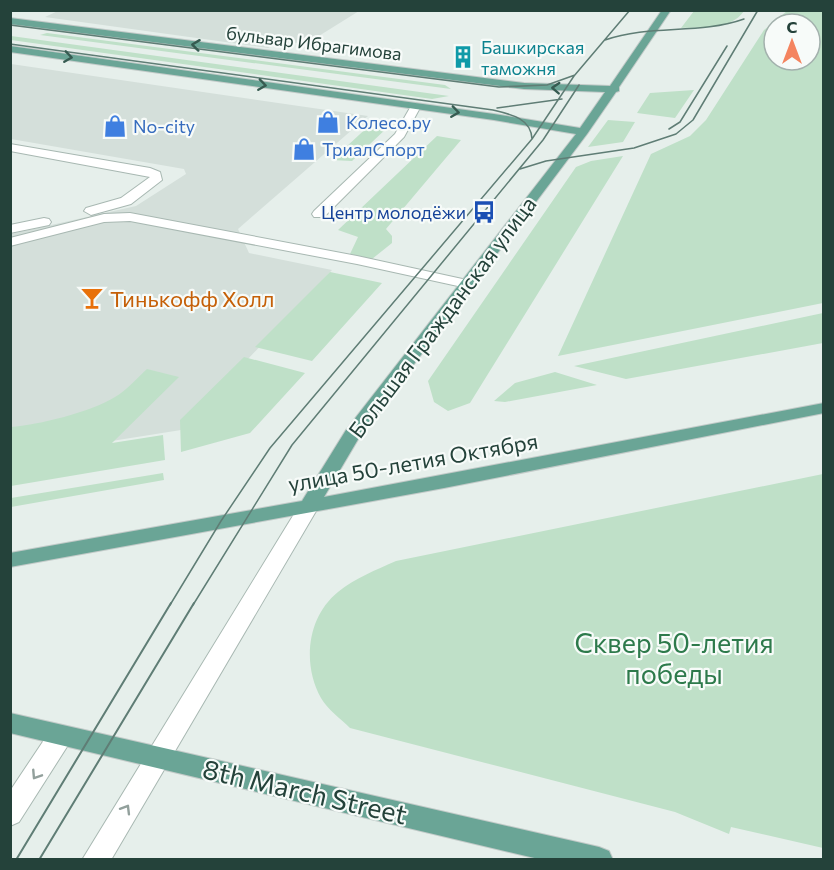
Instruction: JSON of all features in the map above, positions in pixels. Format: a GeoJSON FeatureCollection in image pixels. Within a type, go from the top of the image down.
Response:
{"type":"FeatureCollection","features":[{"type":"Feature","properties":{"kind":"main road","name":"Большая Гражданская улица"},"geometry":{"type":"LineString","coordinates":[[309,506],[352,434],[615,89],[667,10]]}},
{"type":"Feature","properties":{"kind":"main road","name":"бульвар Ибрагимова"},"geometry":{"type":"LineString","coordinates":[[10,21],[501,84],[615,89]]}},
{"type":"Feature","properties":{"kind":"main road"},"geometry":{"type":"LineString","coordinates":[[10,49],[583,132]]}},
{"type":"Feature","properties":{"kind":"main road","name":"улица 50-летия Октября"},"geometry":{"type":"LineString","coordinates":[[10,560],[309,506],[824,408]]}},
{"type":"Feature","properties":{"kind":"main road","name":"8th March Street"},"geometry":{"type":"LineString","coordinates":[[10,723],[598,860]]}},
{"type":"Feature","properties":{"kind":"street"},"geometry":{"type":"LineString","coordinates":[[319,214],[400,135],[416,106]]}},
{"type":"Feature","properties":{"kind":"street"},"geometry":{"type":"LineString","coordinates":[[10,147],[150,172],[157,178],[126,201],[116,205],[10,229]]}},
{"type":"Feature","properties":{"kind":"street"},"geometry":{"type":"LineString","coordinates":[[10,242],[104,218],[130,217],[357,260],[467,284]]}},
{"type":"Feature","properties":{"kind":"street","name":"Большая Гражданская улица"},"geometry":{"type":"LineString","coordinates":[[96,860],[309,506]]}},
{"type":"Feature","properties":{"kind":"street"},"geometry":{"type":"LineString","coordinates":[[10,814],[61,735]]}},
{"type":"Feature","properties":{"kind":"shaded area"},"geometry":{"type":"Polygon","coordinates":[[[60,10],[359,11],[306,44],[280,41],[268,48],[45,17],[60,10]]]}},
{"type":"Feature","properties":{"kind":"shaded area"},"geometry":{"type":"Polygon","coordinates":[[[11,64],[368,116],[238,229],[249,253],[332,270],[181,430],[11,457],[11,234],[136,206],[186,174],[184,169],[11,139],[11,64]]]}},
{"type":"Feature","properties":{"kind":"green space"},"geometry":{"type":"Polygon","coordinates":[[[694,11],[744,11],[732,22],[707,27],[681,28],[694,11]]]}},
{"type":"Feature","properties":{"kind":"green space"},"geometry":{"type":"Polygon","coordinates":[[[823,11],[823,303],[558,356],[651,154],[690,136],[706,120],[762,33],[762,72],[822,72],[822,12],[786,12],[823,11]]]}},
{"type":"Feature","properties":{"kind":"green space"},"geometry":{"type":"Polygon","coordinates":[[[47,33],[445,85],[451,89],[40,35],[47,33]]]}},
{"type":"Feature","properties":{"kind":"green space"},"geometry":{"type":"Polygon","coordinates":[[[11,36],[449,96],[432,99],[11,40],[11,36]]]}},
{"type":"Feature","properties":{"kind":"green space"},"geometry":{"type":"Polygon","coordinates":[[[694,90],[675,118],[637,113],[650,93],[694,90]]]}},
{"type":"Feature","properties":{"kind":"green space"},"geometry":{"type":"Polygon","coordinates":[[[608,120],[635,122],[623,142],[588,147],[608,120]]]}},
{"type":"Feature","properties":{"kind":"green space"},"geometry":{"type":"Polygon","coordinates":[[[373,122],[388,124],[388,127],[352,161],[332,160],[373,122]]]}},
{"type":"Feature","properties":{"kind":"green space"},"geometry":{"type":"Polygon","coordinates":[[[437,136],[461,140],[386,229],[392,236],[392,243],[372,259],[350,254],[358,237],[338,230],[437,136]]]}},
{"type":"Feature","properties":{"kind":"green space"},"geometry":{"type":"Polygon","coordinates":[[[623,156],[470,403],[448,411],[434,402],[428,381],[576,167],[591,161],[623,156]]]}},
{"type":"Feature","properties":{"kind":"green space"},"geometry":{"type":"Polygon","coordinates":[[[330,272],[382,283],[312,361],[255,347],[330,272]]]}},
{"type":"Feature","properties":{"kind":"green space"},"geometry":{"type":"Polygon","coordinates":[[[823,313],[823,343],[626,379],[574,366],[823,313]]]}},
{"type":"Feature","properties":{"kind":"green space"},"geometry":{"type":"Polygon","coordinates":[[[244,357],[305,373],[250,433],[181,452],[180,420],[244,357]]]}},
{"type":"Feature","properties":{"kind":"green space"},"geometry":{"type":"Polygon","coordinates":[[[147,369],[179,377],[112,443],[163,435],[165,460],[11,486],[11,427],[64,417],[105,403],[124,391],[147,369]]]}},
{"type":"Feature","properties":{"kind":"green space"},"geometry":{"type":"Polygon","coordinates":[[[555,372],[597,385],[505,402],[494,401],[515,383],[555,372]]]}},
{"type":"Feature","properties":{"kind":"green space"},"geometry":{"type":"Polygon","coordinates":[[[163,473],[164,480],[11,507],[11,498],[163,473]]]}},
{"type":"Feature","properties":{"kind":"green space","name":"Сквер 50-летия победы"},"geometry":{"type":"Polygon","coordinates":[[[823,474],[823,848],[731,827],[729,834],[675,812],[350,728],[327,706],[315,685],[310,656],[314,628],[320,614],[328,602],[345,587],[396,561],[823,474]]]}},
{"type":"Feature","properties":{"kind":"tram line"},"geometry":{"type":"LineString","coordinates":[[575,75],[630,10]]}},
{"type":"Feature","properties":{"kind":"tram line"},"geometry":{"type":"LineString","coordinates":[[520,169],[546,161],[634,148],[676,134],[693,120],[758,10]]}},
{"type":"Feature","properties":{"kind":"tram line"},"geometry":{"type":"LineString","coordinates":[[605,40],[639,32],[710,27],[744,19]]}},
{"type":"Feature","properties":{"kind":"tram line"},"geometry":{"type":"LineString","coordinates":[[10,25],[499,87],[547,85],[575,75]]}},
{"type":"Feature","properties":{"kind":"tram line"},"geometry":{"type":"LineString","coordinates":[[10,44],[493,110],[513,115],[524,122],[531,132],[532,139]]}},
{"type":"Feature","properties":{"kind":"tram line"},"geometry":{"type":"LineString","coordinates":[[669,129],[680,122],[727,46]]}},
{"type":"Feature","properties":{"kind":"tram line"},"geometry":{"type":"LineString","coordinates":[[558,100],[575,75]]}},
{"type":"Feature","properties":{"kind":"tram line"},"geometry":{"type":"LineString","coordinates":[[193,605],[292,445],[543,140],[579,85]]}},
{"type":"Feature","properties":{"kind":"tram line"},"geometry":{"type":"LineString","coordinates":[[497,108],[558,100]]}},
{"type":"Feature","properties":{"kind":"tram line"},"geometry":{"type":"LineString","coordinates":[[532,139],[558,100]]}},
{"type":"Feature","properties":{"kind":"tram line"},"geometry":{"type":"LineString","coordinates":[[170,605],[221,521],[270,448],[532,139]]}},
{"type":"Feature","properties":{"kind":"tram line"},"geometry":{"type":"LineString","coordinates":[[16,860],[171,603]]}},
{"type":"Feature","properties":{"kind":"tram line"},"geometry":{"type":"LineString","coordinates":[[39,860],[194,603]]}},
{"type":"Feature","properties":{"kind":"place","name":"Башкирская таможня"},"geometry":{"type":"Point","coordinates":[463,57]}},
{"type":"Feature","properties":{"kind":"place","name":"Колесо.ру"},"geometry":{"type":"Point","coordinates":[328,122]}},
{"type":"Feature","properties":{"kind":"place","name":"No-city"},"geometry":{"type":"Point","coordinates":[115,126]}},
{"type":"Feature","properties":{"kind":"place","name":"ТриалСпорт"},"geometry":{"type":"Point","coordinates":[304,149]}},
{"type":"Feature","properties":{"kind":"place","name":"Центр молодёжи"},"geometry":{"type":"Point","coordinates":[484,212]}},
{"type":"Feature","properties":{"kind":"place","name":"Тинькофф Холл"},"geometry":{"type":"Point","coordinates":[92,298]}}]}
